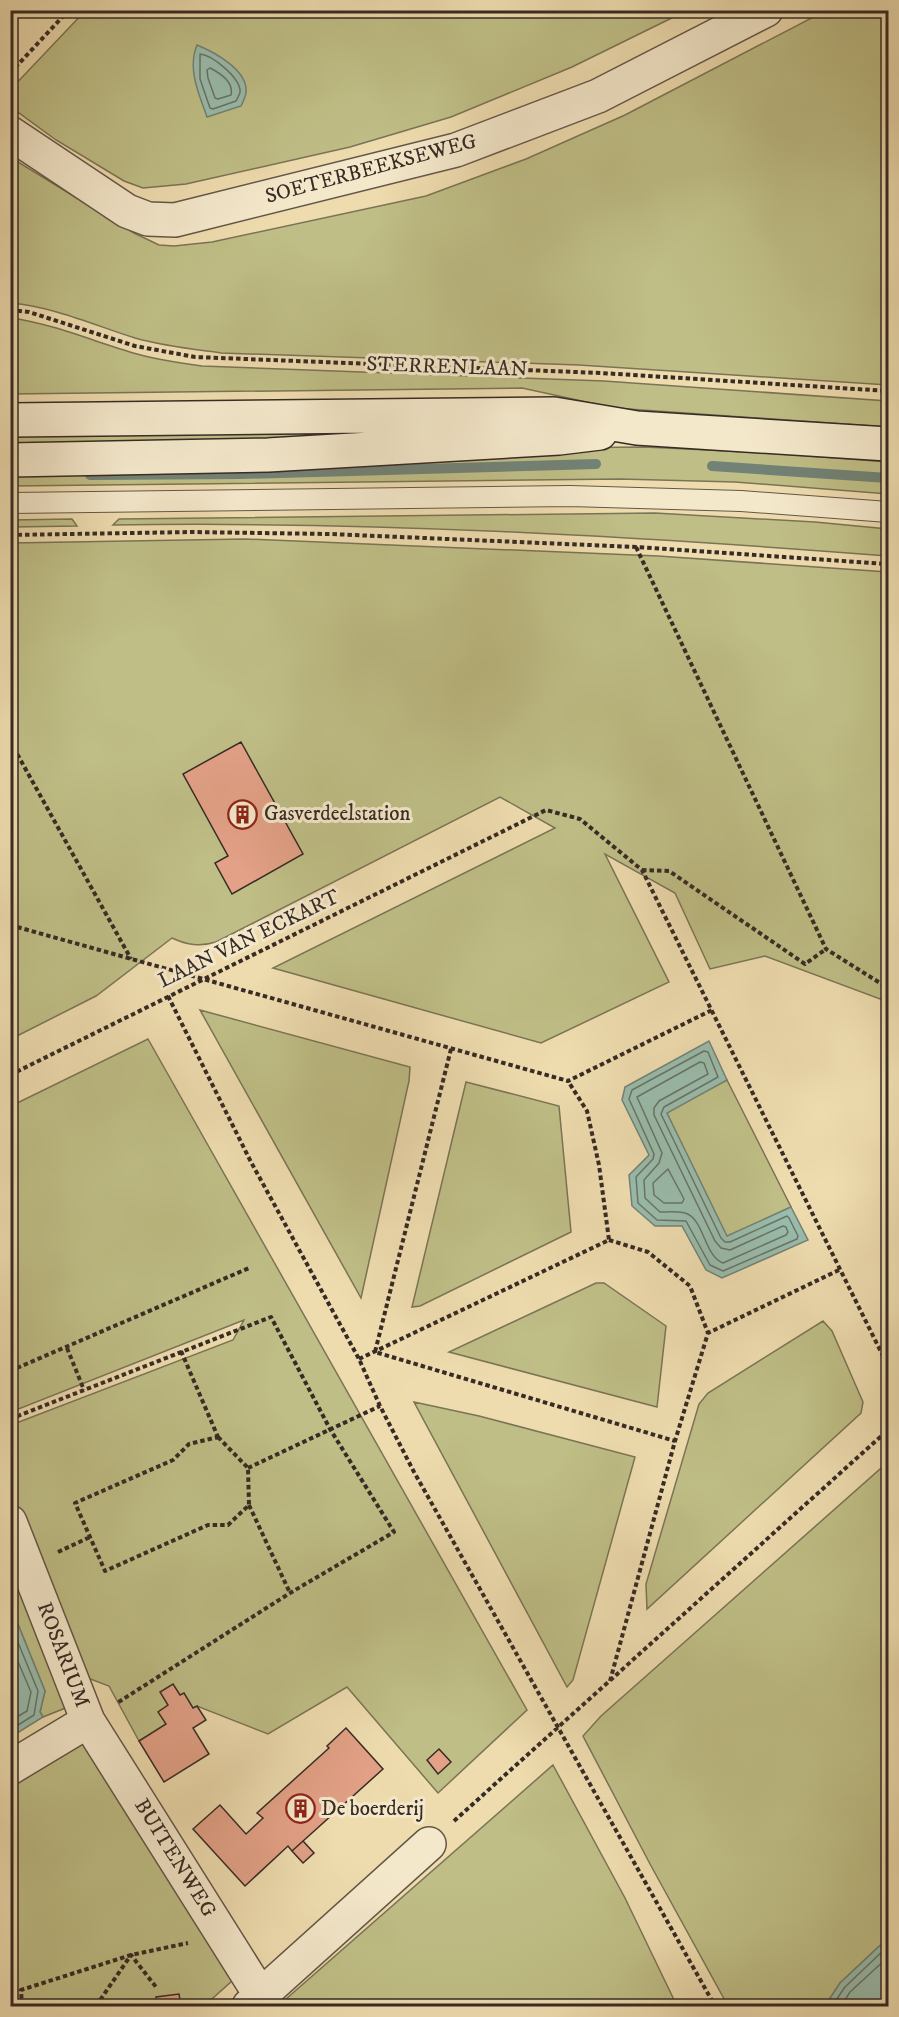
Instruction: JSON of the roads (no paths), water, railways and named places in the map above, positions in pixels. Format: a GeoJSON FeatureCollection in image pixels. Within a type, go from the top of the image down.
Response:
{"type":"FeatureCollection","features":[{"type":"Feature","properties":{"kind":"street","name":"SOETERBEEKSEWEG"},"geometry":{"type":"LineString","coordinates":[[10,133],[127,211],[148,219],[175,220],[456,150],[598,96],[766,10]]}},
{"type":"Feature","properties":{"kind":"street"},"geometry":{"type":"LineString","coordinates":[[10,420],[554,414],[637,428],[888,444]]}},
{"type":"Feature","properties":{"kind":"street"},"geometry":{"type":"LineString","coordinates":[[10,460],[268,455],[559,438],[637,428]]}},
{"type":"Feature","properties":{"kind":"street","name":"ROSARIUM"},"geometry":{"type":"LineString","coordinates":[[10,1522],[88,1721]]}},
{"type":"Feature","properties":{"kind":"street"},"geometry":{"type":"LineString","coordinates":[[10,1768],[88,1721]]}},
{"type":"Feature","properties":{"kind":"street","name":"BUITENWEG"},"geometry":{"type":"LineString","coordinates":[[88,1721],[224,1936],[255,2001]]}},
{"type":"Feature","properties":{"kind":"street"},"geometry":{"type":"LineString","coordinates":[[255,2001],[429,1844]]}},
{"type":"Feature","properties":{"kind":"lane"},"geometry":{"type":"LineString","coordinates":[[10,502],[570,496],[741,501],[888,512]]}},
{"type":"Feature","properties":{"kind":"water"},"geometry":{"type":"Polygon","coordinates":[[[197,45],[221,57],[242,76],[246,92],[241,106],[207,117],[194,72],[194,54],[197,45]]]}},
{"type":"Feature","properties":{"kind":"water"},"geometry":{"type":"Polygon","coordinates":[[[709,1041],[727,1080],[667,1113],[727,1236],[791,1207],[808,1240],[722,1278],[706,1270],[682,1226],[655,1226],[632,1206],[629,1175],[649,1155],[622,1100],[625,1087],[709,1041]]]}},
{"type":"Feature","properties":{"kind":"water"},"geometry":{"type":"Polygon","coordinates":[[[11,1607],[45,1691],[40,1712],[43,1717],[11,1737],[11,1607]]]}},
{"type":"Feature","properties":{"kind":"water"},"geometry":{"type":"Polygon","coordinates":[[[888,1938],[888,2006],[825,2006],[840,1983],[888,1938]]]}},
{"type":"Feature","properties":{"kind":"waterway"},"geometry":{"type":"LineString","coordinates":[[90,475],[242,474],[596,464]]}},
{"type":"Feature","properties":{"kind":"waterway"},"geometry":{"type":"LineString","coordinates":[[712,466],[888,478]]}},
{"type":"Feature","properties":{"kind":"place","name":"Gasverdeelstation"},"geometry":{"type":"Point","coordinates":[243,814]}},
{"type":"Feature","properties":{"kind":"place","name":"De boerderij"},"geometry":{"type":"Point","coordinates":[300,1809]}}]}
